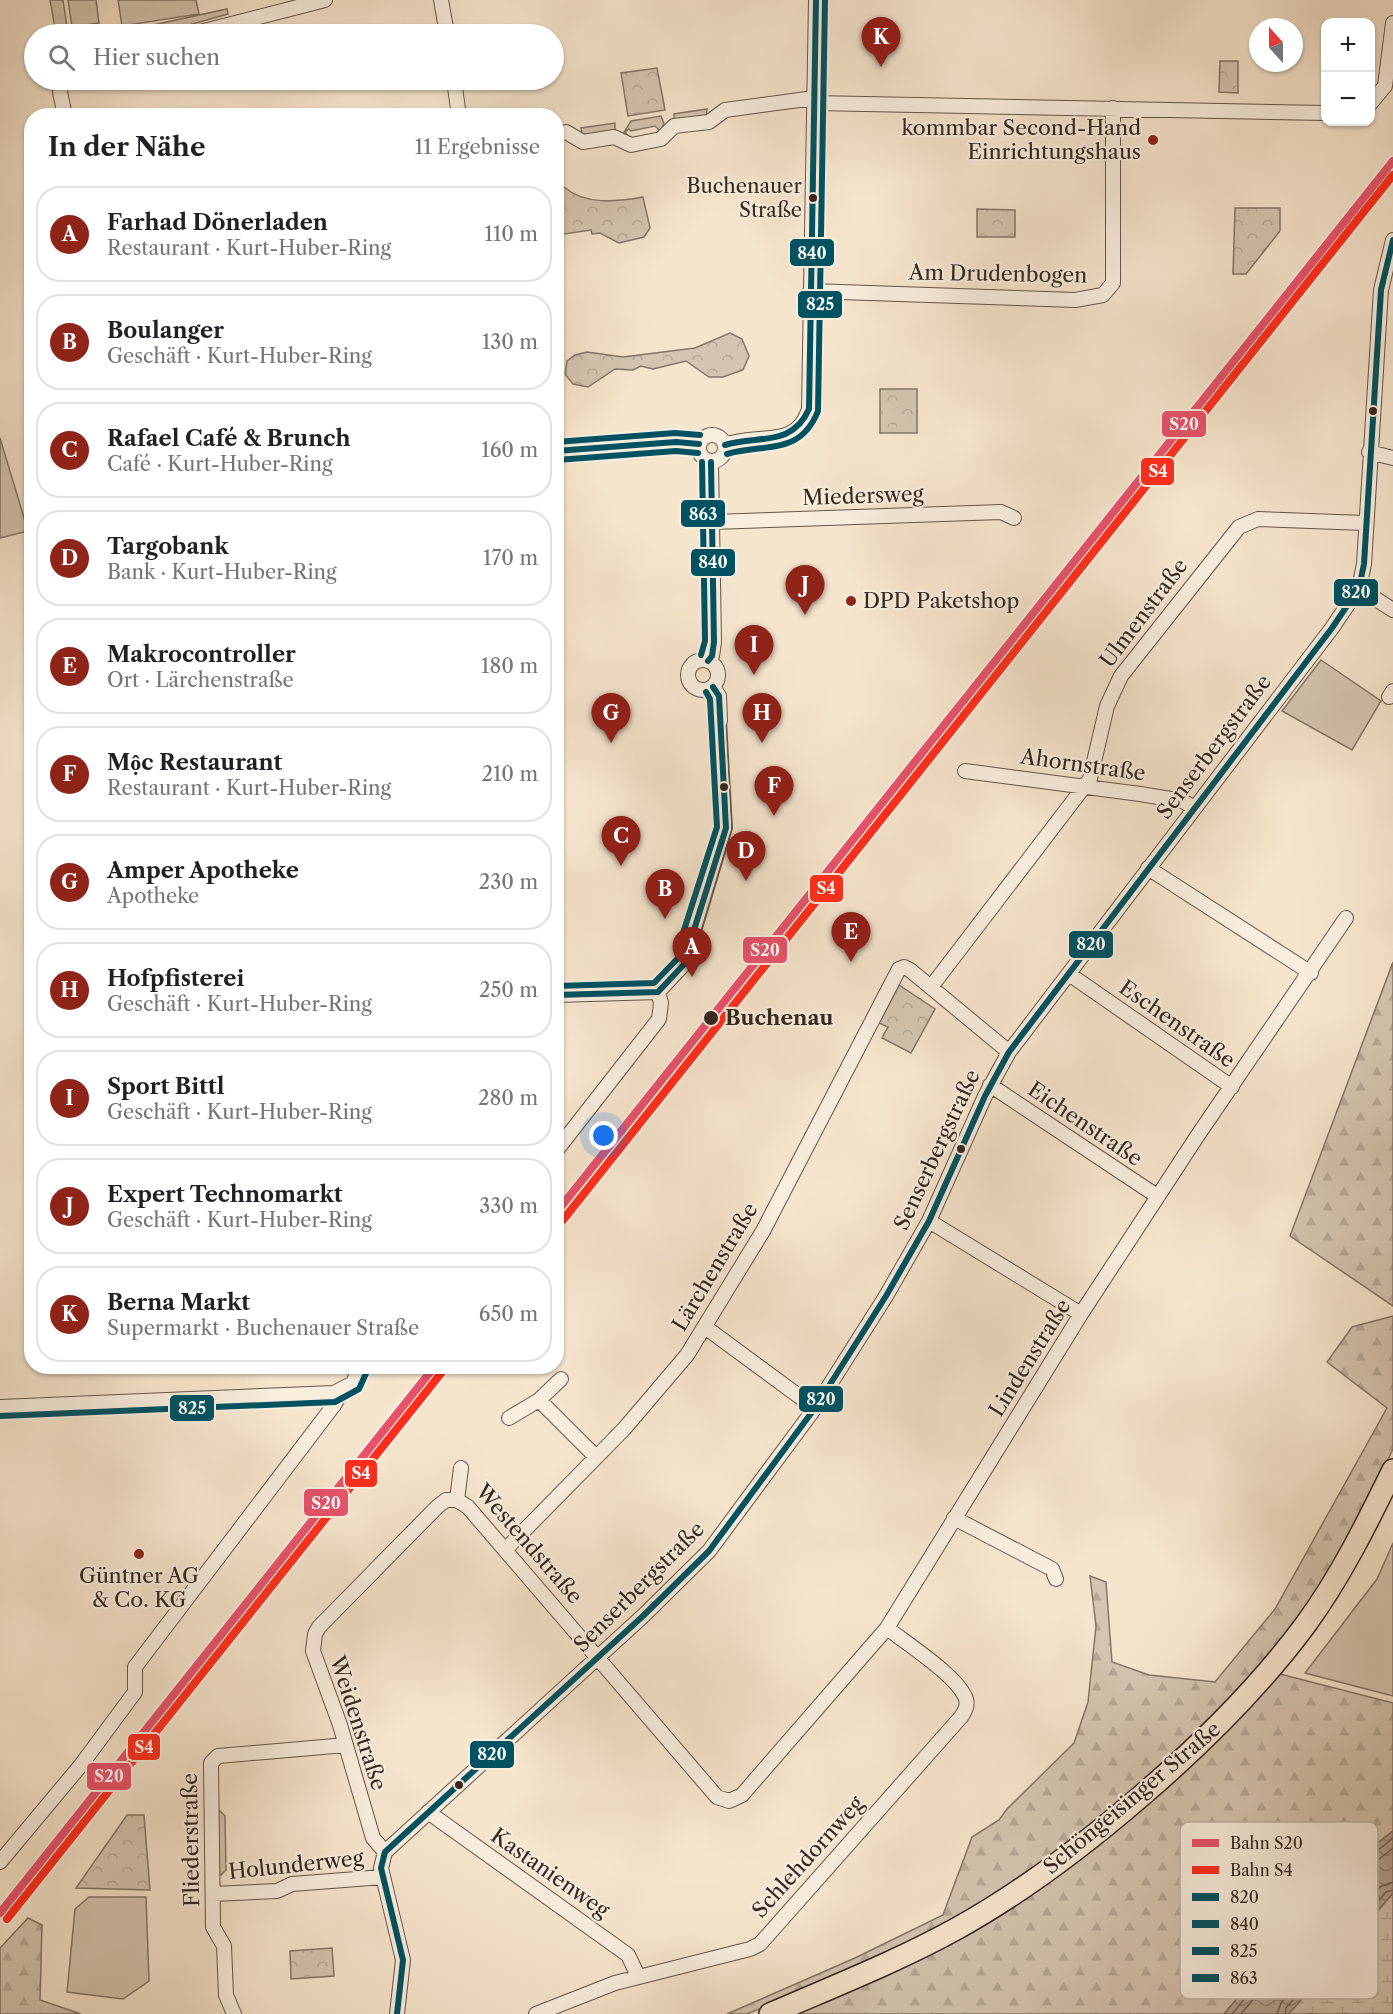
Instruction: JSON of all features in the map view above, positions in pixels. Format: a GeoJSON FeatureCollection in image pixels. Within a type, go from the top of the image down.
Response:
{"type":"FeatureCollection","features":[{"type":"Feature","properties":{"kind":"main road","name":"Schöngeisinger Straße"},"geometry":{"type":"LineString","coordinates":[[770,2014],[955,1930],[1056,1866],[1208,1737],[1257,1687],[1307,1622],[1347,1562],[1393,1470]]}},
{"type":"Feature","properties":{"kind":"street"},"geometry":{"type":"LineString","coordinates":[[231,24],[325,0]]}},
{"type":"Feature","properties":{"kind":"street"},"geometry":{"type":"LineString","coordinates":[[441,0],[445,24]]}},
{"type":"Feature","properties":{"kind":"street"},"geometry":{"type":"LineString","coordinates":[[725,445],[796,432],[802,427],[809,409],[816,0]]}},
{"type":"Feature","properties":{"kind":"street"},"geometry":{"type":"LineString","coordinates":[[1375,99],[1385,86],[1393,23]]}},
{"type":"Feature","properties":{"kind":"street"},"geometry":{"type":"LineString","coordinates":[[60,90],[63,108]]}},
{"type":"Feature","properties":{"kind":"street"},"geometry":{"type":"LineString","coordinates":[[455,90],[458,108]]}},
{"type":"Feature","properties":{"kind":"street"},"geometry":{"type":"LineString","coordinates":[[564,132],[583,142],[614,137],[631,145],[661,139],[674,126],[709,122],[724,110],[814,100],[1321,113]]}},
{"type":"Feature","properties":{"kind":"street","name":"Am Drudenbogen"},"geometry":{"type":"LineString","coordinates":[[810,291],[1075,300],[1103,295],[1113,283],[1113,108]]}},
{"type":"Feature","properties":{"kind":"street","name":"Senserbergstraße"},"geometry":{"type":"LineString","coordinates":[[385,1852],[599,1657],[709,1551],[815,1408],[867,1329],[929,1221],[990,1085],[1009,1052],[1350,604],[1359,588],[1364,564],[1369,452],[1386,327],[1381,290],[1393,240]]}},
{"type":"Feature","properties":{"kind":"street"},"geometry":{"type":"LineString","coordinates":[[712,435],[720,438],[725,445],[722,457],[711,462],[702,458],[699,444],[704,438],[712,435]]}},
{"type":"Feature","properties":{"kind":"street"},"geometry":{"type":"LineString","coordinates":[[564,450],[676,442],[699,444]]}},
{"type":"Feature","properties":{"kind":"street"},"geometry":{"type":"LineString","coordinates":[[1369,452],[1393,458]]}},
{"type":"Feature","properties":{"kind":"street"},"geometry":{"type":"LineString","coordinates":[[708,661],[712,656],[714,642],[711,462]]}},
{"type":"Feature","properties":{"kind":"street","name":"Miedersweg"},"geometry":{"type":"LineString","coordinates":[[712,522],[1000,512],[1014,518]]}},
{"type":"Feature","properties":{"kind":"street","name":"Ulmenstraße"},"geometry":{"type":"LineString","coordinates":[[931,987],[1090,779],[1111,696],[1121,676],[1239,527],[1258,519],[1365,523]]}},
{"type":"Feature","properties":{"kind":"street"},"geometry":{"type":"LineString","coordinates":[[1359,588],[1393,610]]}},
{"type":"Feature","properties":{"kind":"street"},"geometry":{"type":"LineString","coordinates":[[708,661],[715,666],[718,673],[717,681],[713,687],[703,691],[695,689],[684,666],[708,661]]}},
{"type":"Feature","properties":{"kind":"street"},"geometry":{"type":"LineString","coordinates":[[564,995],[658,992],[688,960],[726,828],[719,696],[713,687]]}},
{"type":"Feature","properties":{"kind":"street","name":"Ahornstraße"},"geometry":{"type":"LineString","coordinates":[[964,771],[1085,785],[1183,801],[1194,808]]}},
{"type":"Feature","properties":{"kind":"street"},"geometry":{"type":"LineString","coordinates":[[1148,868],[1311,973]]}},
{"type":"Feature","properties":{"kind":"street","name":"Lindenstraße"},"geometry":{"type":"LineString","coordinates":[[729,1801],[742,1795],[887,1628],[1081,1314],[1157,1196],[1311,973],[1346,918]]}},
{"type":"Feature","properties":{"kind":"street","name":"Lärchenstraße"},"geometry":{"type":"LineString","coordinates":[[506,1549],[665,1382],[705,1327],[763,1232],[894,974],[904,967],[931,987]]}},
{"type":"Feature","properties":{"kind":"street","name":"Eschenstraße"},"geometry":{"type":"LineString","coordinates":[[1069,974],[1232,1087]]}},
{"type":"Feature","properties":{"kind":"street"},"geometry":{"type":"LineString","coordinates":[[931,987],[1009,1052]]}},
{"type":"Feature","properties":{"kind":"street"},"geometry":{"type":"LineString","coordinates":[[564,1141],[659,1019],[661,1003],[658,992]]}},
{"type":"Feature","properties":{"kind":"street","name":"Eichenstraße"},"geometry":{"type":"LineString","coordinates":[[990,1085],[1157,1196]]}},
{"type":"Feature","properties":{"kind":"street"},"geometry":{"type":"LineString","coordinates":[[929,1221],[1081,1314]]}},
{"type":"Feature","properties":{"kind":"street"},"geometry":{"type":"LineString","coordinates":[[705,1327],[815,1408]]}},
{"type":"Feature","properties":{"kind":"street"},"geometry":{"type":"LineString","coordinates":[[0,1407],[321,1394],[342,1390],[353,1383],[359,1374]]}},
{"type":"Feature","properties":{"kind":"street"},"geometry":{"type":"LineString","coordinates":[[509,1418],[539,1400],[561,1379]]}},
{"type":"Feature","properties":{"kind":"street"},"geometry":{"type":"LineString","coordinates":[[0,1862],[81,1765],[135,1692],[135,1667],[235,1539],[334,1405],[342,1390]]}},
{"type":"Feature","properties":{"kind":"street"},"geometry":{"type":"LineString","coordinates":[[539,1400],[596,1457]]}},
{"type":"Feature","properties":{"kind":"street","name":"Westendstraße"},"geometry":{"type":"LineString","coordinates":[[461,1468],[457,1500],[468,1507],[506,1549],[717,1797],[729,1801]]}},
{"type":"Feature","properties":{"kind":"street","name":"Weidenstraße"},"geometry":{"type":"LineString","coordinates":[[385,1852],[373,1838],[346,1745],[315,1659],[315,1634],[437,1507],[446,1500],[457,1500]]}},
{"type":"Feature","properties":{"kind":"street"},"geometry":{"type":"LineString","coordinates":[[954,1518],[1052,1569],[1056,1579]]}},
{"type":"Feature","properties":{"kind":"street","name":"Schlehdornweg"},"geometry":{"type":"LineString","coordinates":[[536,2014],[638,1976],[750,1950],[760,1944],[961,1717],[967,1703],[961,1690],[887,1628]]}},
{"type":"Feature","properties":{"kind":"street","name":"Fliederstraße"},"geometry":{"type":"LineString","coordinates":[[234,2014],[226,1995],[224,1946],[213,1927],[211,1763],[218,1756],[346,1745]]}},
{"type":"Feature","properties":{"kind":"street","name":"Kastanienweg"},"geometry":{"type":"LineString","coordinates":[[428,1812],[628,1955],[638,1976]]}},
{"type":"Feature","properties":{"kind":"street"},"geometry":{"type":"LineString","coordinates":[[385,1852],[381,1861],[383,1877],[404,1960],[397,2014]]}},
{"type":"Feature","properties":{"kind":"street","name":"Holunderweg"},"geometry":{"type":"LineString","coordinates":[[213,1894],[277,1891],[292,1884],[383,1877]]}},
{"type":"Feature","properties":{"kind":"green space"},"geometry":{"type":"Polygon","coordinates":[[[50,0],[63,0],[67,24],[54,24],[50,0]]]}},
{"type":"Feature","properties":{"kind":"green space"},"geometry":{"type":"Polygon","coordinates":[[[68,0],[96,0],[99,23],[72,24],[68,0]]]}},
{"type":"Feature","properties":{"kind":"green space"},"geometry":{"type":"Polygon","coordinates":[[[118,0],[196,0],[199,14],[122,24],[118,0]]]}},
{"type":"Feature","properties":{"kind":"green space"},"geometry":{"type":"Polygon","coordinates":[[[227,9],[228,14],[192,24],[157,24],[227,9]]]}},
{"type":"Feature","properties":{"kind":"green space"},"geometry":{"type":"Polygon","coordinates":[[[1220,61],[1238,61],[1238,93],[1219,92],[1220,61]]]}},
{"type":"Feature","properties":{"kind":"green space"},"geometry":{"type":"Polygon","coordinates":[[[657,68],[665,110],[628,116],[621,73],[657,68]]]}},
{"type":"Feature","properties":{"kind":"green space"},"geometry":{"type":"Polygon","coordinates":[[[707,109],[706,118],[674,120],[674,114],[707,109]]]}},
{"type":"Feature","properties":{"kind":"green space"},"geometry":{"type":"Polygon","coordinates":[[[661,116],[664,124],[660,131],[655,126],[631,131],[629,129],[625,132],[631,139],[623,134],[631,121],[661,116]]]}},
{"type":"Feature","properties":{"kind":"green space"},"geometry":{"type":"Polygon","coordinates":[[[615,123],[615,133],[586,137],[582,133],[581,128],[615,123]]]}},
{"type":"Feature","properties":{"kind":"green space"},"geometry":{"type":"Polygon","coordinates":[[[564,187],[581,197],[601,201],[643,197],[650,228],[644,237],[619,243],[600,233],[592,234],[591,230],[564,234],[564,187]]]}},
{"type":"Feature","properties":{"kind":"green space"},"geometry":{"type":"Polygon","coordinates":[[[1235,208],[1280,208],[1280,231],[1246,274],[1233,274],[1235,208]]]}},
{"type":"Feature","properties":{"kind":"green space"},"geometry":{"type":"Polygon","coordinates":[[[977,209],[1015,210],[1015,237],[977,237],[977,209]]]}},
{"type":"Feature","properties":{"kind":"green space"},"geometry":{"type":"Polygon","coordinates":[[[730,333],[742,339],[749,356],[743,370],[723,377],[709,377],[686,361],[653,369],[641,366],[633,370],[615,369],[588,387],[573,384],[565,374],[567,361],[575,355],[587,352],[623,357],[695,348],[730,333]]]}},
{"type":"Feature","properties":{"kind":"green space"},"geometry":{"type":"Polygon","coordinates":[[[880,389],[917,389],[917,433],[880,433],[880,389]]]}},
{"type":"Feature","properties":{"kind":"green space"},"geometry":{"type":"Polygon","coordinates":[[[0,438],[24,518],[24,532],[0,538],[0,438]]]}},
{"type":"Feature","properties":{"kind":"green space"},"geometry":{"type":"Polygon","coordinates":[[[1321,660],[1381,701],[1352,750],[1282,711],[1321,660]]]}},
{"type":"Feature","properties":{"kind":"green space"},"geometry":{"type":"Polygon","coordinates":[[[1393,962],[1393,1306],[1290,1236],[1393,962]]]}},
{"type":"Feature","properties":{"kind":"green space"},"geometry":{"type":"Polygon","coordinates":[[[899,985],[935,1009],[911,1053],[882,1038],[888,1027],[879,1023],[899,985]]]}},
{"type":"Feature","properties":{"kind":"green space"},"geometry":{"type":"Polygon","coordinates":[[[1393,1316],[1393,1449],[1339,1560],[1268,1660],[1156,1773],[1053,1859],[955,1921],[842,1975],[747,2014],[727,2014],[855,1958],[943,1915],[972,1837],[999,1820],[1007,1809],[1074,1743],[1088,1702],[1096,1626],[1090,1576],[1106,1582],[1112,1662],[1149,1675],[1215,1682],[1275,1609],[1387,1408],[1327,1362],[1352,1327],[1393,1316]]]}},
{"type":"Feature","properties":{"kind":"green space"},"geometry":{"type":"Polygon","coordinates":[[[1393,1543],[1393,1696],[1305,1673],[1377,1579],[1393,1543]]]}},
{"type":"Feature","properties":{"kind":"green space"},"geometry":{"type":"Polygon","coordinates":[[[1280,1674],[1393,1703],[1393,1831],[1378,1843],[1378,1822],[1180,1822],[1180,1999],[1237,1999],[1224,2014],[793,2014],[871,1979],[1202,1754],[1280,1674]]]}},
{"type":"Feature","properties":{"kind":"green space"},"geometry":{"type":"Polygon","coordinates":[[[220,1811],[225,1816],[226,1870],[221,1875],[216,1873],[218,1812],[220,1811]]]}},
{"type":"Feature","properties":{"kind":"green space"},"geometry":{"type":"Polygon","coordinates":[[[127,1815],[144,1815],[150,1890],[76,1888],[127,1815]]]}},
{"type":"Feature","properties":{"kind":"green space"},"geometry":{"type":"Polygon","coordinates":[[[1393,1893],[1393,2014],[1288,2014],[1301,1999],[1378,1999],[1378,1910],[1393,1893]]]}},
{"type":"Feature","properties":{"kind":"green space"},"geometry":{"type":"Polygon","coordinates":[[[89,1897],[146,1897],[149,1981],[123,1999],[67,1992],[75,1909],[89,1897]]]}},
{"type":"Feature","properties":{"kind":"green space"},"geometry":{"type":"Polygon","coordinates":[[[28,1918],[42,1925],[40,2000],[81,2014],[0,2014],[0,1948],[28,1918]]]}},
{"type":"Feature","properties":{"kind":"green space"},"geometry":{"type":"Polygon","coordinates":[[[332,1948],[334,1976],[291,1979],[290,1951],[332,1948]]]}},
{"type":"Feature","properties":{"kind":"water"},"geometry":{"type":"Polygon","coordinates":[[[1393,1831],[1393,1893],[1378,1910],[1378,1843],[1393,1831]]]}},
{"type":"Feature","properties":{"kind":"water"},"geometry":{"type":"Polygon","coordinates":[[[1237,1999],[1302,1999],[1288,2014],[1224,2014],[1237,1999]]]}},
{"type":"Feature","properties":{"kind":"rail line","name":"S20"},"geometry":{"type":"LineString","coordinates":[[564,1203],[1393,161]]}},
{"type":"Feature","properties":{"kind":"rail line","name":"S4"},"geometry":{"type":"LineString","coordinates":[[564,1219],[1393,175]]}},
{"type":"Feature","properties":{"kind":"rail line","name":"S20"},"geometry":{"type":"LineString","coordinates":[[0,1913],[429,1374]]}},
{"type":"Feature","properties":{"kind":"rail line","name":"S4"},"geometry":{"type":"LineString","coordinates":[[7,1919],[440,1374]]}},
{"type":"Feature","properties":{"kind":"transit line","name":"840"},"geometry":{"type":"LineString","coordinates":[[725,445],[773,438],[784,434],[802,421],[809,409],[816,0]]}},
{"type":"Feature","properties":{"kind":"transit line","name":"825"},"geometry":{"type":"LineString","coordinates":[[727,454],[792,441],[802,435],[811,425],[818,411],[825,0]]}},
{"type":"Feature","properties":{"kind":"transit line","name":"820"},"geometry":{"type":"LineString","coordinates":[[397,2014],[403,1960],[381,1868],[385,1852],[643,1616],[709,1551],[815,1408],[886,1296],[929,1221],[985,1096],[1009,1052],[1332,628],[1359,588],[1364,564],[1381,290],[1393,240]]}},
{"type":"Feature","properties":{"kind":"transit line","name":"863"},"geometry":{"type":"LineString","coordinates":[[564,441],[675,433],[700,435]]}},
{"type":"Feature","properties":{"kind":"transit line","name":"840"},"geometry":{"type":"LineString","coordinates":[[564,450],[676,442],[699,444]]}},
{"type":"Feature","properties":{"kind":"transit line","name":"825"},"geometry":{"type":"LineString","coordinates":[[564,459],[676,451],[698,453]]}},
{"type":"Feature","properties":{"kind":"transit line","name":"863"},"geometry":{"type":"LineString","coordinates":[[701,655],[705,641],[702,462]]}},
{"type":"Feature","properties":{"kind":"transit line","name":"840"},"geometry":{"type":"LineString","coordinates":[[708,661],[712,656],[714,642],[711,462]]}},
{"type":"Feature","properties":{"kind":"transit line","name":"840"},"geometry":{"type":"LineString","coordinates":[[564,995],[658,992],[688,960],[693,933],[726,828],[719,696],[713,687]]}},
{"type":"Feature","properties":{"kind":"transit line","name":"863"},"geometry":{"type":"LineString","coordinates":[[564,986],[654,983],[680,956],[684,930],[717,827],[710,699],[706,692]]}},
{"type":"Feature","properties":{"kind":"transit line","name":"825"},"geometry":{"type":"LineString","coordinates":[[0,1416],[335,1402],[359,1389],[366,1374]]}},
{"type":"Feature","properties":{"kind":"place","name":"Berna Markt"},"geometry":{"type":"Point","coordinates":[881,67]}},
{"type":"Feature","properties":{"kind":"place","name":"kommbar Second-Hand Einrichtungshaus"},"geometry":{"type":"Point","coordinates":[1153,140]}},
{"type":"Feature","properties":{"kind":"place","name":"Buchenauer Straße"},"geometry":{"type":"Point","coordinates":[813,198]}},
{"type":"Feature","properties":{"kind":"place","name":"DPD Paketshop"},"geometry":{"type":"Point","coordinates":[851,601]}},
{"type":"Feature","properties":{"kind":"place","name":"Expert Technomarkt"},"geometry":{"type":"Point","coordinates":[805,615]}},
{"type":"Feature","properties":{"kind":"place","name":"Sport Bittl"},"geometry":{"type":"Point","coordinates":[754,675]}},
{"type":"Feature","properties":{"kind":"place","name":"Amper Apotheke"},"geometry":{"type":"Point","coordinates":[611,743]}},
{"type":"Feature","properties":{"kind":"place","name":"Hofpfisterei"},"geometry":{"type":"Point","coordinates":[762,743]}},
{"type":"Feature","properties":{"kind":"place","name":"Mộc Restaurant"},"geometry":{"type":"Point","coordinates":[774,816]}},
{"type":"Feature","properties":{"kind":"place","name":"Rafael Café & Brunch"},"geometry":{"type":"Point","coordinates":[621,866]}},
{"type":"Feature","properties":{"kind":"place","name":"Targobank"},"geometry":{"type":"Point","coordinates":[746,881]}},
{"type":"Feature","properties":{"kind":"place","name":"Boulanger"},"geometry":{"type":"Point","coordinates":[665,919]}},
{"type":"Feature","properties":{"kind":"place","name":"Makrocontroller"},"geometry":{"type":"Point","coordinates":[851,962]}},
{"type":"Feature","properties":{"kind":"place","name":"Farhad Dönerladen"},"geometry":{"type":"Point","coordinates":[692,977]}},
{"type":"Feature","properties":{"kind":"place","name":"Buchenau"},"geometry":{"type":"Point","coordinates":[711,1018]}},
{"type":"Feature","properties":{"kind":"place","name":"Güntner AG & Co. KG"},"geometry":{"type":"Point","coordinates":[139,1554]}}]}
